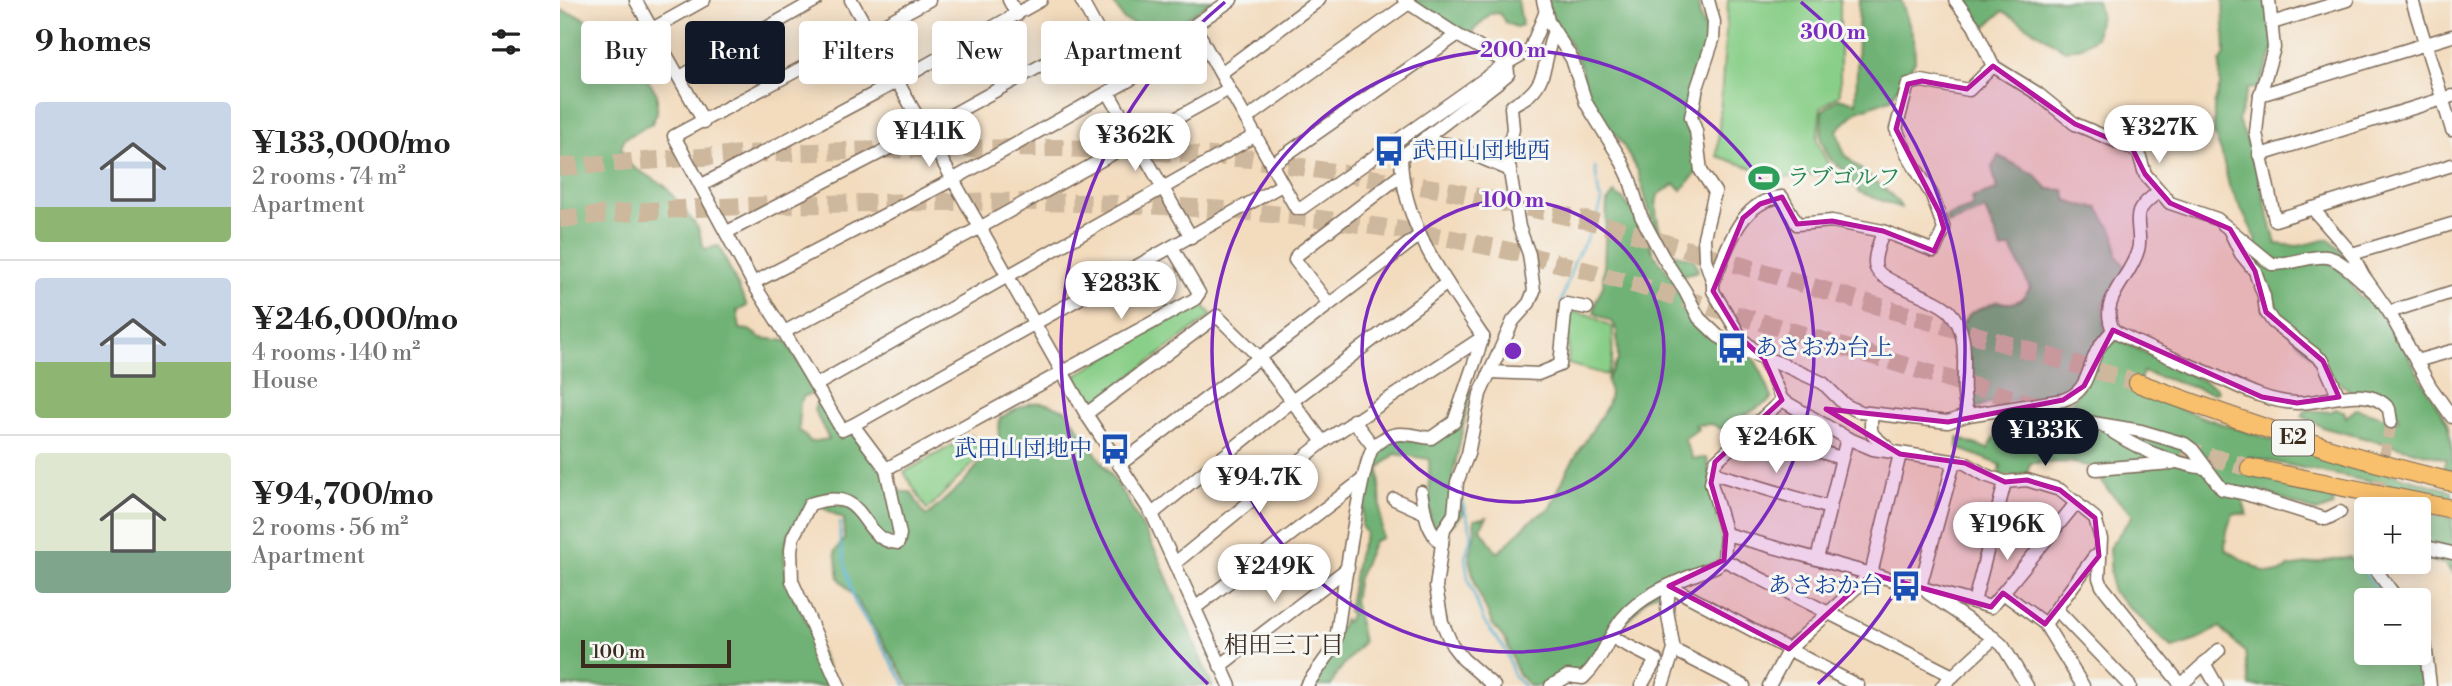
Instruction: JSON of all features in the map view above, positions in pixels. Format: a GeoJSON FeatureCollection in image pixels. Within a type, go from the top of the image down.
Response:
{"type":"FeatureCollection","features":[{"type":"Feature","properties":{"kind":"highway","name":"E2"},"geometry":{"type":"LineString","coordinates":[[2138,383],[2312,444],[2452,482]]}},
{"type":"Feature","properties":{"kind":"highway","name":"E2"},"geometry":{"type":"LineString","coordinates":[[2250,468],[2452,509]]}},
{"type":"Feature","properties":{"kind":"street"},"geometry":{"type":"LineString","coordinates":[[666,21],[704,0]]}},
{"type":"Feature","properties":{"kind":"street"},"geometry":{"type":"LineString","coordinates":[[680,77],[816,0]]}},
{"type":"Feature","properties":{"kind":"street"},"geometry":{"type":"LineString","coordinates":[[851,0],[863,21]]}},
{"type":"Feature","properties":{"kind":"street"},"geometry":{"type":"LineString","coordinates":[[891,21],[929,0]]}},
{"type":"Feature","properties":{"kind":"street"},"geometry":{"type":"LineString","coordinates":[[1009,0],[1017,15]]}},
{"type":"Feature","properties":{"kind":"street"},"geometry":{"type":"LineString","coordinates":[[918,70],[1041,0]]}},
{"type":"Feature","properties":{"kind":"street"},"geometry":{"type":"LineString","coordinates":[[1081,0],[1093,21]]}},
{"type":"Feature","properties":{"kind":"street"},"geometry":{"type":"LineString","coordinates":[[1200,21],[1231,0]]}},
{"type":"Feature","properties":{"kind":"street"},"geometry":{"type":"LineString","coordinates":[[1221,74],[1319,0]]}},
{"type":"Feature","properties":{"kind":"street"},"geometry":{"type":"LineString","coordinates":[[1708,0],[1714,22],[1713,40],[1690,117],[1696,131],[1701,171],[1715,192],[1715,202],[1704,237],[1705,259],[1713,291],[1729,321],[1742,339],[1764,359],[1782,400],[1847,438],[1873,449],[1965,463],[1985,475],[2005,482],[2027,480],[2060,490],[2095,518],[2101,538],[2099,578],[2107,595],[2182,685],[2219,650]]}},
{"type":"Feature","properties":{"kind":"street"},"geometry":{"type":"LineString","coordinates":[[1955,0],[1974,26],[1993,66],[2037,93],[2075,124],[2132,148],[2139,154],[2145,174],[2158,192],[2179,207],[2217,219],[2272,264],[2330,257],[2341,263],[2375,293]]}},
{"type":"Feature","properties":{"kind":"street"},"geometry":{"type":"LineString","coordinates":[[2269,0],[2274,48],[2260,95],[2256,133],[2275,220],[2452,165]]}},
{"type":"Feature","properties":{"kind":"street"},"geometry":{"type":"LineString","coordinates":[[2272,23],[2347,0]]}},
{"type":"Feature","properties":{"kind":"street"},"geometry":{"type":"LineString","coordinates":[[2412,0],[2447,98],[2452,130]]}},
{"type":"Feature","properties":{"kind":"street"},"geometry":{"type":"LineString","coordinates":[[636,1],[647,21]]}},
{"type":"Feature","properties":{"kind":"street"},"geometry":{"type":"LineString","coordinates":[[1246,119],[1406,2],[1507,63]]}},
{"type":"Feature","properties":{"kind":"street"},"geometry":{"type":"LineString","coordinates":[[1207,48],[1282,185],[1296,208],[1302,208],[1507,63],[1530,50],[1544,6]]}},
{"type":"Feature","properties":{"kind":"street"},"geometry":{"type":"LineString","coordinates":[[1544,6],[1548,21],[1572,59],[1586,103],[1629,177],[1641,216],[1699,318],[1718,336],[1764,359],[1823,383],[1845,405],[1860,412],[1948,422],[1968,415],[2063,400],[2075,395],[2084,386],[2098,349],[2113,330]]}},
{"type":"Feature","properties":{"kind":"street"},"geometry":{"type":"LineString","coordinates":[[1493,686],[1463,659],[1452,645],[1442,622],[1436,587],[1444,529],[1454,514],[1457,482],[1468,454],[1480,394],[1513,321],[1529,303],[1534,291],[1531,264],[1519,227],[1508,149],[1513,129],[1512,105],[1529,95],[1539,82],[1545,70],[1548,47],[1554,31]]}},
{"type":"Feature","properties":{"kind":"street"},"geometry":{"type":"LineString","coordinates":[[1272,165],[1457,35]]}},
{"type":"Feature","properties":{"kind":"street"},"geometry":{"type":"LineString","coordinates":[[2260,95],[2452,36]]}},
{"type":"Feature","properties":{"kind":"street"},"geometry":{"type":"LineString","coordinates":[[671,62],[704,121]]}},
{"type":"Feature","properties":{"kind":"street"},"geometry":{"type":"LineString","coordinates":[[1483,337],[1447,283],[1420,235],[1401,175],[1401,157],[1508,74],[1507,63]]}},
{"type":"Feature","properties":{"kind":"street"},"geometry":{"type":"LineString","coordinates":[[727,232],[926,129],[1041,66]]}},
{"type":"Feature","properties":{"kind":"street"},"geometry":{"type":"LineString","coordinates":[[1713,283],[1743,218],[1769,198],[1782,197],[1797,224],[1832,221],[1884,231],[1934,251],[1944,229],[1932,195],[1908,156],[1896,129],[1908,84],[1922,81],[1969,90],[1993,66]]}},
{"type":"Feature","properties":{"kind":"street"},"geometry":{"type":"LineString","coordinates":[[799,71],[674,136],[753,283],[842,430],[1282,185]]}},
{"type":"Feature","properties":{"kind":"street"},"geometry":{"type":"LineString","coordinates":[[702,185],[892,84]]}},
{"type":"Feature","properties":{"kind":"street"},"geometry":{"type":"LineString","coordinates":[[900,84],[1086,414],[1152,514],[1230,686]]}},
{"type":"Feature","properties":{"kind":"street"},"geometry":{"type":"LineString","coordinates":[[753,283],[954,179],[1122,84]]}},
{"type":"Feature","properties":{"kind":"street"},"geometry":{"type":"LineString","coordinates":[[784,332],[981,227],[1229,89]]}},
{"type":"Feature","properties":{"kind":"street"},"geometry":{"type":"LineString","coordinates":[[1108,92],[1191,237]]}},
{"type":"Feature","properties":{"kind":"street"},"geometry":{"type":"LineString","coordinates":[[2260,156],[2447,98]]}},
{"type":"Feature","properties":{"kind":"street"},"geometry":{"type":"LineString","coordinates":[[816,385],[1256,135]]}},
{"type":"Feature","properties":{"kind":"street"},"geometry":{"type":"LineString","coordinates":[[1426,137],[1435,144],[1456,145],[1464,152],[1478,155],[1510,170]]}},
{"type":"Feature","properties":{"kind":"street"},"geometry":{"type":"LineString","coordinates":[[1329,304],[1295,260],[1297,255],[1401,175]]}},
{"type":"Feature","properties":{"kind":"street"},"geometry":{"type":"LineString","coordinates":[[2158,192],[2143,204],[2137,214],[2140,238],[2138,252],[2109,302],[2107,317],[2113,330],[2138,345],[2262,397],[2297,402],[2339,397],[2376,398],[2389,409],[2391,422]]}},
{"type":"Feature","properties":{"kind":"street"},"geometry":{"type":"LineString","coordinates":[[2312,208],[2352,254],[2389,312],[2430,386],[2452,417]]}},
{"type":"Feature","properties":{"kind":"street"},"geometry":{"type":"LineString","coordinates":[[2352,254],[2452,224]]}},
{"type":"Feature","properties":{"kind":"street"},"geometry":{"type":"LineString","coordinates":[[2230,229],[2241,254],[2255,271],[2264,296],[2266,312],[2273,322],[2323,361],[2339,397]]}},
{"type":"Feature","properties":{"kind":"street"},"geometry":{"type":"LineString","coordinates":[[1884,231],[1875,261],[1876,269],[1884,277],[1937,301],[1959,324],[1964,352],[1964,404],[1968,415]]}},
{"type":"Feature","properties":{"kind":"street"},"geometry":{"type":"LineString","coordinates":[[1119,465],[1420,235]]}},
{"type":"Feature","properties":{"kind":"street"},"geometry":{"type":"LineString","coordinates":[[886,469],[1195,299],[1199,293],[1172,247]]}},
{"type":"Feature","properties":{"kind":"street"},"geometry":{"type":"LineString","coordinates":[[1152,514],[1291,402],[1447,283]]}},
{"type":"Feature","properties":{"kind":"street"},"geometry":{"type":"LineString","coordinates":[[2389,312],[2452,292]]}},
{"type":"Feature","properties":{"kind":"street"},"geometry":{"type":"LineString","coordinates":[[1489,372],[1538,374],[1560,365],[1566,304],[1587,308]]}},
{"type":"Feature","properties":{"kind":"street"},"geometry":{"type":"LineString","coordinates":[[1086,414],[1217,316],[1259,357],[1323,442]]}},
{"type":"Feature","properties":{"kind":"street"},"geometry":{"type":"LineString","coordinates":[[1175,562],[1353,420],[1483,337]]}},
{"type":"Feature","properties":{"kind":"street"},"geometry":{"type":"LineString","coordinates":[[1306,686],[1329,654],[1336,639],[1362,480],[1373,446],[1394,433],[1431,438],[1454,422],[1483,337]]}},
{"type":"Feature","properties":{"kind":"street"},"geometry":{"type":"LineString","coordinates":[[2416,361],[2452,351]]}},
{"type":"Feature","properties":{"kind":"street"},"geometry":{"type":"LineString","coordinates":[[1551,686],[1567,676],[1586,682],[1603,656],[1611,637],[1632,608],[1724,560],[1726,534],[1711,484],[1715,462],[1782,400]]}},
{"type":"Feature","properties":{"kind":"street"},"geometry":{"type":"LineString","coordinates":[[2004,409],[2101,423],[2185,444],[2193,450],[2222,489],[2326,519],[2340,512]]}},
{"type":"Feature","properties":{"kind":"street"},"geometry":{"type":"LineString","coordinates":[[1872,414],[1870,430],[1874,438],[1896,453]]}},
{"type":"Feature","properties":{"kind":"street"},"geometry":{"type":"LineString","coordinates":[[1353,420],[1373,446]]}},
{"type":"Feature","properties":{"kind":"street"},"geometry":{"type":"LineString","coordinates":[[2101,423],[2118,436],[2176,463]]}},
{"type":"Feature","properties":{"kind":"street"},"geometry":{"type":"LineString","coordinates":[[839,686],[792,581],[790,550],[793,537],[810,504],[834,498],[850,501],[884,540],[898,543],[900,534],[886,469],[852,425]]}},
{"type":"Feature","properties":{"kind":"street"},"geometry":{"type":"LineString","coordinates":[[1749,430],[1841,458]]}},
{"type":"Feature","properties":{"kind":"street"},"geometry":{"type":"LineString","coordinates":[[1817,559],[1847,438]]}},
{"type":"Feature","properties":{"kind":"street"},"geometry":{"type":"LineString","coordinates":[[1769,686],[1789,649],[1871,574],[1896,453]]}},
{"type":"Feature","properties":{"kind":"street"},"geometry":{"type":"LineString","coordinates":[[1923,588],[1954,462]]}},
{"type":"Feature","properties":{"kind":"street"},"geometry":{"type":"LineString","coordinates":[[2096,469],[2176,463],[2205,468]]}},
{"type":"Feature","properties":{"kind":"street"},"geometry":{"type":"LineString","coordinates":[[1713,473],[1830,508]]}},
{"type":"Feature","properties":{"kind":"street"},"geometry":{"type":"LineString","coordinates":[[1195,608],[1362,480]]}},
{"type":"Feature","properties":{"kind":"street"},"geometry":{"type":"LineString","coordinates":[[1974,602],[2005,482]]}},
{"type":"Feature","properties":{"kind":"street"},"geometry":{"type":"LineString","coordinates":[[1421,492],[1432,536],[1442,544]]}},
{"type":"Feature","properties":{"kind":"street"},"geometry":{"type":"LineString","coordinates":[[1394,499],[1425,513]]}},
{"type":"Feature","properties":{"kind":"street"},"geometry":{"type":"LineString","coordinates":[[1726,534],[1991,607],[2077,502]]}},
{"type":"Feature","properties":{"kind":"street"},"geometry":{"type":"LineString","coordinates":[[2431,548],[2452,553]]}},
{"type":"Feature","properties":{"kind":"street"},"geometry":{"type":"LineString","coordinates":[[2045,625],[2094,557],[2099,556]]}},
{"type":"Feature","properties":{"kind":"street"},"geometry":{"type":"LineString","coordinates":[[1724,560],[1953,676]]}},
{"type":"Feature","properties":{"kind":"street"},"geometry":{"type":"LineString","coordinates":[[1220,666],[1348,568]]}},
{"type":"Feature","properties":{"kind":"street"},"geometry":{"type":"LineString","coordinates":[[1670,586],[1858,686]]}},
{"type":"Feature","properties":{"kind":"street"},"geometry":{"type":"LineString","coordinates":[[1662,686],[1674,650],[1667,610],[1670,586]]}},
{"type":"Feature","properties":{"kind":"street"},"geometry":{"type":"LineString","coordinates":[[1923,588],[2003,646],[2025,685]]}},
{"type":"Feature","properties":{"kind":"street"},"geometry":{"type":"LineString","coordinates":[[2003,593],[2045,625],[2082,686]]}},
{"type":"Feature","properties":{"kind":"street"},"geometry":{"type":"LineString","coordinates":[[2056,609],[2130,686]]}},
{"type":"Feature","properties":{"kind":"street"},"geometry":{"type":"LineString","coordinates":[[1611,637],[1656,660],[1641,686]]}},
{"type":"Feature","properties":{"kind":"street"},"geometry":{"type":"LineString","coordinates":[[1942,686],[1994,638]]}},
{"type":"Feature","properties":{"kind":"street"},"geometry":{"type":"LineString","coordinates":[[1674,650],[1744,686]]}},
{"type":"Feature","properties":{"kind":"street"},"geometry":{"type":"LineString","coordinates":[[2204,663],[2217,686]]}},
{"type":"Feature","properties":{"kind":"street"},"geometry":{"type":"LineString","coordinates":[[2426,665],[2430,686]]}},
{"type":"Feature","properties":{"kind":"highlighted area"},"geometry":{"type":"Polygon","coordinates":[[[1993,66],[2075,124],[2132,148],[2145,174],[2170,203],[2230,229],[2255,271],[2266,312],[2323,361],[2339,397],[2297,403],[2262,397],[2113,330],[2084,386],[2063,400],[1948,422],[1826,409],[1900,454],[1965,463],[2005,482],[2027,480],[2060,490],[2095,518],[2099,556],[2045,624],[2003,593],[1991,607],[1871,574],[1789,649],[1669,586],[1724,560],[1726,534],[1711,483],[1715,462],[1782,400],[1764,359],[1742,339],[1713,291],[1743,218],[1760,204],[1782,197],[1797,224],[1832,221],[1883,231],[1934,251],[1944,229],[1939,212],[1896,129],[1908,84],[1922,81],[1967,89],[1993,66]]]}},
{"type":"Feature","properties":{"kind":"green space"},"geometry":{"type":"Polygon","coordinates":[[[1112,0],[1212,0],[1182,21],[1123,19],[1112,0]]]}},
{"type":"Feature","properties":{"kind":"green space"},"geometry":{"type":"Polygon","coordinates":[[[1410,0],[1518,0],[1522,25],[1516,27],[1506,23],[1499,13],[1490,14],[1467,37],[1410,0]]]}},
{"type":"Feature","properties":{"kind":"green space"},"geometry":{"type":"Polygon","coordinates":[[[1546,0],[1698,0],[1701,21],[1709,32],[1694,87],[1697,172],[1682,190],[1675,184],[1658,195],[1656,209],[1660,231],[1669,252],[1694,259],[1698,271],[1679,276],[1658,241],[1637,169],[1619,138],[1596,113],[1584,87],[1581,67],[1569,42],[1555,24],[1546,0]]]}},
{"type":"Feature","properties":{"kind":"green space"},"geometry":{"type":"Polygon","coordinates":[[[1728,0],[1840,0],[1840,94],[1821,108],[1817,141],[1832,173],[1781,178],[1717,156],[1728,0]]]}},
{"type":"Feature","properties":{"kind":"green space"},"geometry":{"type":"Polygon","coordinates":[[[1859,0],[1901,0],[1914,39],[1915,61],[1891,99],[1857,111],[1837,130],[1847,157],[1893,197],[1901,208],[1859,192],[1844,170],[1830,159],[1821,140],[1822,111],[1839,98],[1856,103],[1859,0]]]}},
{"type":"Feature","properties":{"kind":"green space"},"geometry":{"type":"Polygon","coordinates":[[[1959,0],[2097,0],[2100,14],[2096,37],[2081,47],[2065,50],[2003,11],[1983,29],[1959,0]]]}},
{"type":"Feature","properties":{"kind":"green space"},"geometry":{"type":"Polygon","coordinates":[[[2223,0],[2269,0],[2274,48],[2258,89],[2248,88],[2238,120],[2252,152],[2276,244],[2298,246],[2329,239],[2351,262],[2279,261],[2256,247],[2256,238],[2229,186],[2214,134],[2214,105],[2220,86],[2220,63],[2225,54],[2223,0]]]}},
{"type":"Feature","properties":{"kind":"green space"},"geometry":{"type":"Polygon","coordinates":[[[560,10],[586,21],[581,21],[581,84],[650,84],[657,94],[657,113],[652,123],[624,139],[621,148],[631,166],[665,186],[698,228],[704,249],[719,246],[747,306],[737,311],[740,329],[749,330],[761,338],[786,341],[815,393],[804,396],[800,403],[799,430],[811,442],[829,439],[814,410],[818,399],[840,435],[854,434],[901,492],[911,492],[927,516],[963,483],[998,442],[1000,418],[1026,405],[1040,402],[1067,411],[1127,499],[1158,556],[1212,686],[910,686],[856,599],[839,578],[835,551],[844,540],[844,519],[816,504],[799,520],[788,536],[785,566],[787,579],[836,686],[560,686],[560,10]]]}},
{"type":"Feature","properties":{"kind":"green space"},"geometry":{"type":"Polygon","coordinates":[[[1999,156],[2035,175],[2048,189],[2064,190],[2067,201],[2098,208],[2115,235],[2117,256],[2126,268],[2103,306],[2105,332],[2080,382],[2068,393],[1990,403],[1973,409],[1969,406],[1962,324],[1971,313],[1998,301],[2016,302],[2030,288],[2011,247],[2002,250],[1985,210],[1947,224],[1946,217],[1973,207],[1971,198],[1997,190],[1992,167],[1999,156]]]}},
{"type":"Feature","properties":{"kind":"green space"},"geometry":{"type":"Polygon","coordinates":[[[1614,193],[1623,199],[1640,220],[1654,254],[1672,278],[1702,332],[1729,349],[1754,359],[1772,398],[1721,429],[1712,424],[1695,425],[1698,429],[1684,439],[1693,459],[1707,458],[1723,551],[1716,561],[1648,597],[1582,673],[1539,686],[1530,686],[1518,674],[1506,641],[1493,625],[1476,587],[1469,559],[1475,531],[1474,520],[1487,517],[1480,528],[1499,552],[1530,521],[1550,508],[1568,469],[1607,406],[1610,394],[1607,379],[1618,360],[1617,331],[1612,322],[1594,313],[1603,286],[1607,202],[1614,193]]]}},
{"type":"Feature","properties":{"kind":"green space"},"geometry":{"type":"Polygon","coordinates":[[[2236,238],[2271,267],[2313,261],[2333,265],[2351,282],[2360,298],[2374,300],[2378,304],[2447,423],[2452,445],[2452,472],[2443,470],[2446,459],[2325,428],[2302,416],[2306,410],[2331,412],[2335,409],[2344,411],[2346,417],[2356,409],[2397,421],[2399,418],[2390,396],[2373,390],[2352,392],[2338,382],[2275,318],[2236,238]]]}},
{"type":"Feature","properties":{"kind":"green space"},"geometry":{"type":"Polygon","coordinates":[[[1199,301],[1212,315],[1091,406],[1075,376],[1199,301]]]}},
{"type":"Feature","properties":{"kind":"green space"},"geometry":{"type":"Polygon","coordinates":[[[1569,311],[1590,315],[1613,328],[1612,363],[1607,375],[1568,364],[1569,311]]]}},
{"type":"Feature","properties":{"kind":"green space"},"geometry":{"type":"Polygon","coordinates":[[[2119,340],[2216,387],[2218,392],[2212,393],[2143,372],[2135,391],[2252,434],[2452,491],[2452,498],[2439,496],[2249,457],[2244,472],[2335,495],[2333,506],[2317,512],[2261,491],[2239,488],[2247,515],[2234,513],[2226,534],[2225,549],[2265,572],[2279,573],[2289,567],[2350,557],[2354,562],[2354,574],[2365,574],[2377,588],[2354,588],[2354,665],[2420,665],[2424,686],[2250,686],[2245,652],[2220,627],[2197,640],[2172,648],[2112,591],[2109,548],[2133,515],[2107,489],[2093,467],[2069,462],[2030,463],[2027,473],[2016,476],[1999,475],[2001,465],[1958,448],[1958,438],[1988,449],[2004,421],[2034,420],[2047,405],[2073,401],[2104,349],[2119,340]]]}},
{"type":"Feature","properties":{"kind":"green space"},"geometry":{"type":"Polygon","coordinates":[[[1471,390],[1453,474],[1453,483],[1463,514],[1451,526],[1437,534],[1430,519],[1429,459],[1395,454],[1379,468],[1382,538],[1374,541],[1358,578],[1354,601],[1363,642],[1337,673],[1331,686],[1310,686],[1344,620],[1347,622],[1351,614],[1348,611],[1358,555],[1366,533],[1361,526],[1375,447],[1396,438],[1431,442],[1471,390]]]}},
{"type":"Feature","properties":{"kind":"green space"},"geometry":{"type":"Polygon","coordinates":[[[971,435],[983,454],[927,510],[904,472],[971,435]]]}},
{"type":"Feature","properties":{"kind":"green space"},"geometry":{"type":"Polygon","coordinates":[[[2431,515],[2452,518],[2452,573],[2445,564],[2431,561],[2431,515]]]}},
{"type":"Feature","properties":{"kind":"waterway"},"geometry":{"type":"LineString","coordinates":[[1561,302],[1574,262],[1596,221],[1602,201],[1595,167]]}},
{"type":"Feature","properties":{"kind":"waterway"},"geometry":{"type":"LineString","coordinates":[[1477,386],[1481,371],[1487,364]]}},
{"type":"Feature","properties":{"kind":"waterway"},"geometry":{"type":"LineString","coordinates":[[1461,498],[1472,534],[1465,557],[1468,578],[1484,622],[1505,649],[1514,676],[1524,686]]}},
{"type":"Feature","properties":{"kind":"waterway"},"geometry":{"type":"LineString","coordinates":[[840,523],[840,542],[854,601],[906,686]]}},
{"type":"Feature","properties":{"kind":"waterway"},"geometry":{"type":"LineString","coordinates":[[2365,574],[2378,588]]}},
{"type":"Feature","properties":{"kind":"waterway"},"geometry":{"type":"LineString","coordinates":[[2421,665],[2425,686]]}},
{"type":"Feature","properties":{"kind":"tunnel"},"geometry":{"type":"LineString","coordinates":[[560,167],[743,154],[921,149],[1060,148],[1251,159],[1445,190],[1594,222],[2138,383]]}},
{"type":"Feature","properties":{"kind":"tunnel"},"geometry":{"type":"LineString","coordinates":[[560,219],[676,209],[754,206],[1013,202],[1228,210],[1371,226],[1479,244],[1589,271],[2075,417]]}},
{"type":"Feature","properties":{"kind":"tunnel"},"geometry":{"type":"LineString","coordinates":[[2376,497],[2391,422]]}},
{"type":"Feature","properties":{"kind":"tunnel"},"geometry":{"type":"LineString","coordinates":[[2183,449],[2250,468]]}},
{"type":"Feature","properties":{"kind":"place","name":"武田山団地西"},"geometry":{"type":"Point","coordinates":[1389,151]}},
{"type":"Feature","properties":{"kind":"place","name":"ラブゴルフ"},"geometry":{"type":"Point","coordinates":[1764,178]}},
{"type":"Feature","properties":{"kind":"place","name":"あさおか台上"},"geometry":{"type":"Point","coordinates":[1732,348]}},
{"type":"Feature","properties":{"kind":"place","name":"武田山団地中"},"geometry":{"type":"Point","coordinates":[1115,449]}},
{"type":"Feature","properties":{"kind":"place","name":"あさおか台"},"geometry":{"type":"Point","coordinates":[1906,586]}},
{"type":"Feature","properties":{"kind":"district","name":"相田三丁目"},"geometry":{"type":"Point","coordinates":[1284,646]}}]}
